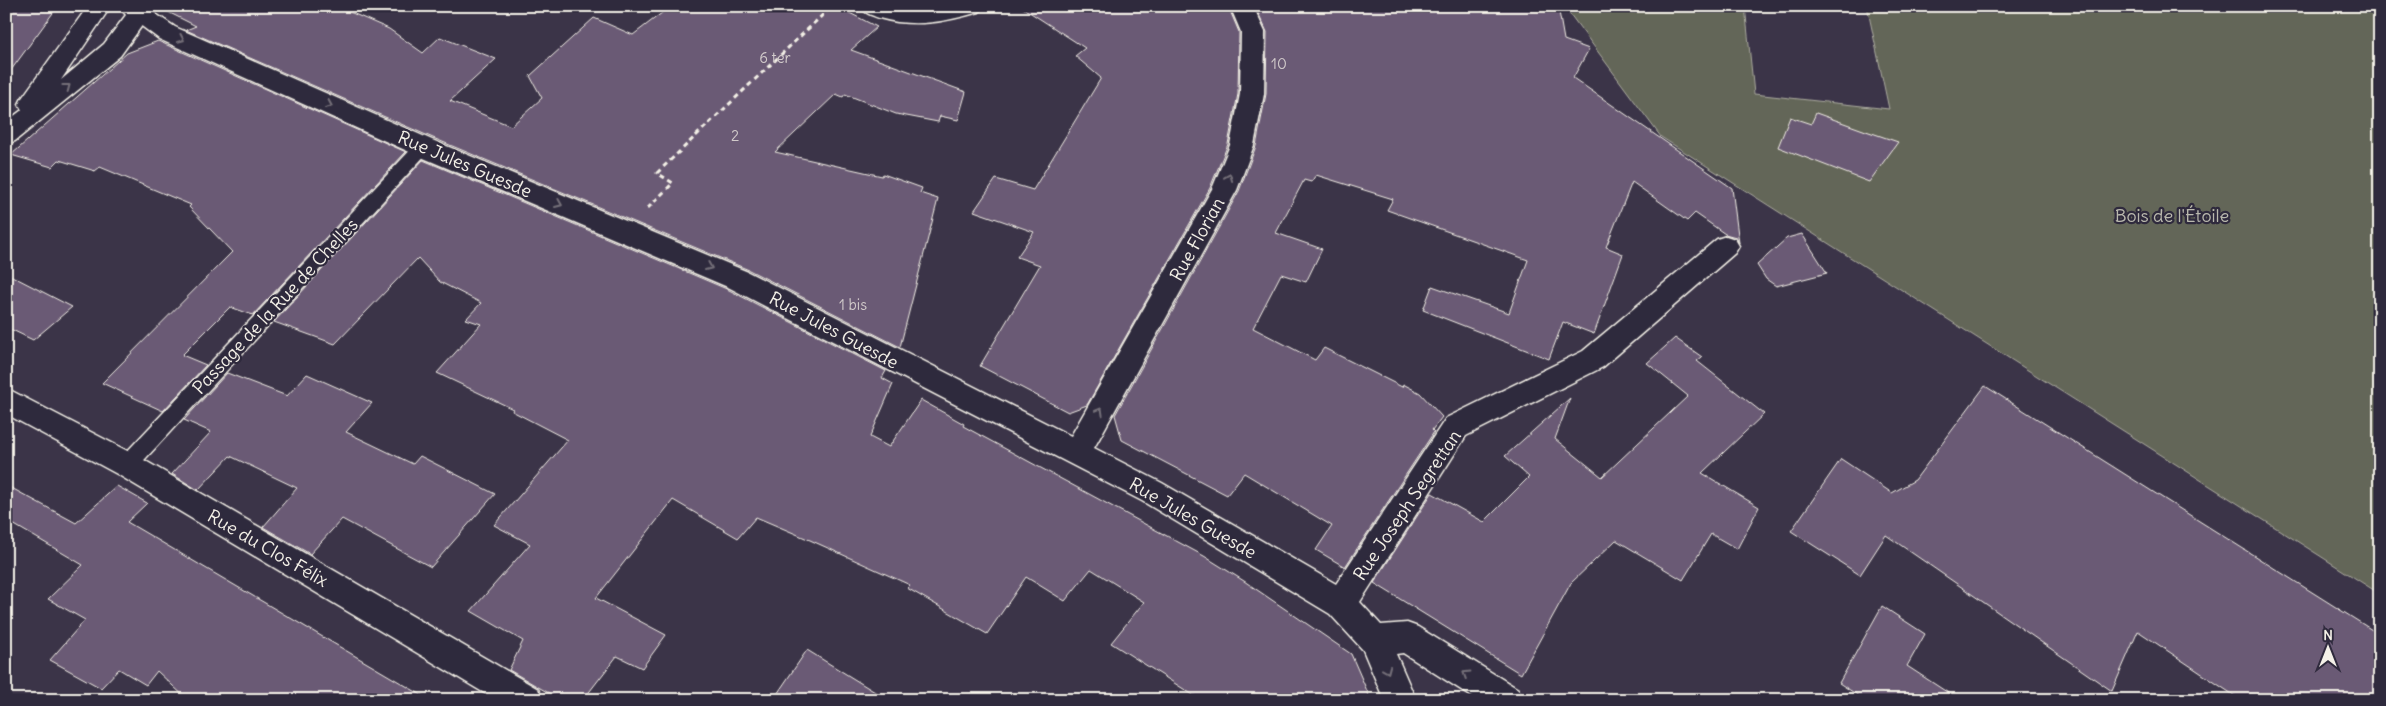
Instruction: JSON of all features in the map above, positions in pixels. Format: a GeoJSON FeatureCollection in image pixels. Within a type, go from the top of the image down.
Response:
{"type":"FeatureCollection","features":[{"type":"Feature","properties":{"kind":"street"},"geometry":{"type":"LineString","coordinates":[[10,131],[100,6]]}},
{"type":"Feature","properties":{"kind":"street"},"geometry":{"type":"LineString","coordinates":[[872,6],[883,12],[918,18],[956,11],[971,6]]}},
{"type":"Feature","properties":{"kind":"street","name":"Rue Florian"},"geometry":{"type":"LineString","coordinates":[[1076,454],[1224,190],[1242,145],[1252,94],[1253,32],[1241,6]]}},
{"type":"Feature","properties":{"kind":"street"},"geometry":{"type":"LineString","coordinates":[[10,131],[82,76],[112,50],[135,10]]}},
{"type":"Feature","properties":{"kind":"street","name":"Rue Jules Guesde"},"geometry":{"type":"LineString","coordinates":[[135,10],[167,33],[423,146],[739,280],[1152,492],[1341,604],[1375,640]]}},
{"type":"Feature","properties":{"kind":"street","name":"Rue Joseph Segrettan"},"geometry":{"type":"LineString","coordinates":[[1341,604],[1456,427],[1593,359],[1726,246]]}},
{"type":"Feature","properties":{"kind":"street","name":"Rue du Clos Félix"},"geometry":{"type":"LineString","coordinates":[[6,400],[127,465],[527,700]]}},
{"type":"Feature","properties":{"kind":"street"},"geometry":{"type":"LineString","coordinates":[[1400,700],[1375,640],[1406,638],[1507,700]]}},
{"type":"Feature","properties":{"kind":"lane","name":"Passage de la Rue de Chelles"},"geometry":{"type":"LineString","coordinates":[[127,465],[423,146]]}},
{"type":"Feature","properties":{"kind":"path"},"geometry":{"type":"LineString","coordinates":[[625,232],[673,183],[657,173],[832,6]]}},
{"type":"Feature","properties":{"kind":"green space","name":"Bois de l'Étoile"},"geometry":{"type":"Polygon","coordinates":[[[1564,6],[1745,6],[1754,94],[1889,109],[1867,6],[2380,6],[2380,594],[1661,137],[1564,6]]]}},
{"type":"Feature","properties":{"kind":"building"},"geometry":{"type":"Polygon","coordinates":[[[6,6],[58,6],[6,77],[6,6]]]}},
{"type":"Feature","properties":{"kind":"building"},"geometry":{"type":"Polygon","coordinates":[[[156,6],[336,6],[389,29],[423,53],[440,37],[496,59],[450,101],[511,126],[542,98],[530,76],[594,18],[633,35],[671,6],[836,6],[877,27],[851,50],[966,92],[958,120],[940,116],[938,122],[896,114],[845,94],[843,97],[836,94],[775,152],[882,176],[883,174],[922,188],[920,193],[938,199],[900,347],[749,270],[433,138],[186,30],[196,26],[156,6]]]}},
{"type":"Feature","properties":{"kind":"building"},"geometry":{"type":"Polygon","coordinates":[[[1020,6],[1228,6],[1239,32],[1238,94],[1228,144],[1210,188],[1087,405],[1068,412],[980,366],[1040,265],[1017,257],[1034,232],[974,211],[996,179],[1033,190],[1101,78],[1075,56],[1085,48],[1020,6]]]}},
{"type":"Feature","properties":{"kind":"building"},"geometry":{"type":"Polygon","coordinates":[[[1255,6],[1558,6],[1564,40],[1589,49],[1573,78],[1732,188],[1739,243],[1736,237],[1725,234],[1695,213],[1687,221],[1632,182],[1606,247],[1623,254],[1594,334],[1563,322],[1549,359],[1423,310],[1432,286],[1509,313],[1528,260],[1387,210],[1393,199],[1316,175],[1311,182],[1304,180],[1276,233],[1322,249],[1306,282],[1281,274],[1253,328],[1315,360],[1324,348],[1402,387],[1403,384],[1420,393],[1442,417],[1345,567],[1316,550],[1332,526],[1244,473],[1227,495],[1122,440],[1115,415],[1239,191],[1256,146],[1266,94],[1267,32],[1255,6]]]}},
{"type":"Feature","properties":{"kind":"building"},"geometry":{"type":"Polygon","coordinates":[[[158,41],[406,152],[253,315],[230,307],[182,355],[206,365],[163,411],[102,383],[232,252],[189,207],[191,205],[100,167],[95,171],[59,160],[52,167],[11,155],[127,53],[158,41]]]}},
{"type":"Feature","properties":{"kind":"building"},"geometry":{"type":"Polygon","coordinates":[[[1816,113],[1898,142],[1869,182],[1778,147],[1790,117],[1811,124],[1816,113]]]}},
{"type":"Feature","properties":{"kind":"building"},"geometry":{"type":"Polygon","coordinates":[[[423,160],[729,290],[886,371],[882,378],[893,384],[870,437],[889,447],[921,400],[964,424],[963,426],[1204,556],[1244,581],[1351,654],[1371,700],[1201,700],[1111,643],[1144,602],[1091,569],[1065,601],[1026,577],[987,634],[907,588],[910,585],[810,540],[756,517],[738,538],[673,500],[596,598],[666,635],[642,668],[617,656],[583,700],[561,700],[509,670],[523,641],[471,611],[530,544],[494,525],[568,440],[512,411],[513,409],[437,373],[481,324],[466,319],[481,303],[440,282],[418,258],[335,344],[274,322],[423,160]]]}},
{"type":"Feature","properties":{"kind":"building"},"geometry":{"type":"Polygon","coordinates":[[[1802,234],[1827,273],[1776,286],[1766,279],[1757,265],[1787,238],[1802,234]]]}},
{"type":"Feature","properties":{"kind":"building"},"geometry":{"type":"Polygon","coordinates":[[[6,273],[72,307],[33,340],[6,327],[6,273]]]}},
{"type":"Feature","properties":{"kind":"building"},"geometry":{"type":"Polygon","coordinates":[[[1675,338],[1702,357],[1697,361],[1764,414],[1702,473],[1759,507],[1737,549],[1711,534],[1683,580],[1616,540],[1571,583],[1521,674],[1374,583],[1432,493],[1484,522],[1529,477],[1505,456],[1570,398],[1555,439],[1602,477],[1688,396],[1647,363],[1675,338]]]}},
{"type":"Feature","properties":{"kind":"building"},"geometry":{"type":"Polygon","coordinates":[[[227,373],[287,396],[307,374],[372,403],[346,432],[413,464],[420,456],[495,494],[431,567],[342,519],[310,554],[263,527],[297,488],[230,456],[198,490],[172,474],[211,432],[184,420],[227,373]]]}},
{"type":"Feature","properties":{"kind":"building"},"geometry":{"type":"Polygon","coordinates":[[[1985,386],[2380,635],[2380,700],[2241,700],[2138,631],[2112,691],[1886,535],[1860,575],[1791,531],[1841,459],[1892,493],[1915,480],[1985,386]]]}},
{"type":"Feature","properties":{"kind":"building"},"geometry":{"type":"Polygon","coordinates":[[[6,485],[76,523],[117,486],[147,503],[127,522],[430,700],[188,700],[157,671],[146,685],[119,669],[101,688],[50,660],[85,620],[48,599],[83,565],[6,520],[6,485]]]}},
{"type":"Feature","properties":{"kind":"building"},"geometry":{"type":"Polygon","coordinates":[[[1882,606],[1925,634],[1907,666],[1959,700],[1865,700],[1839,683],[1882,606]]]}},
{"type":"Feature","properties":{"kind":"building"},"geometry":{"type":"Polygon","coordinates":[[[807,650],[888,700],[773,700],[807,650]]]}}]}
